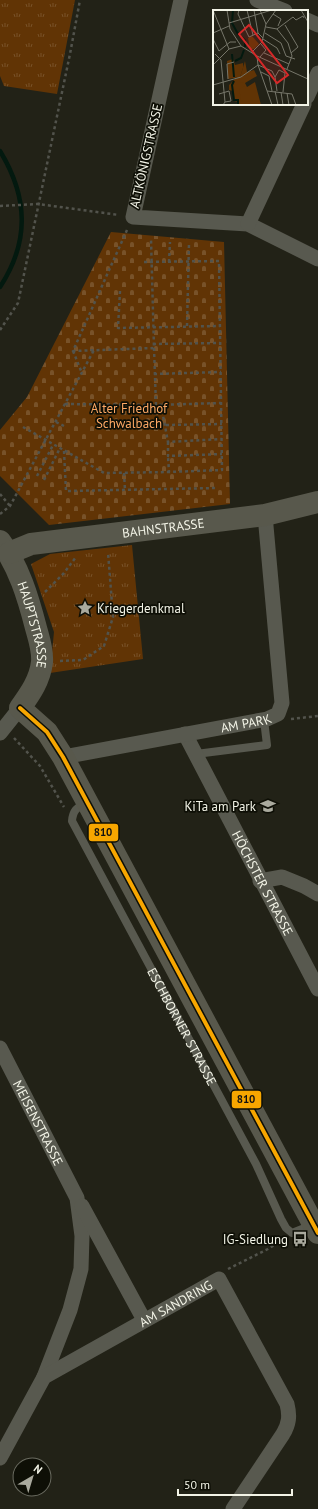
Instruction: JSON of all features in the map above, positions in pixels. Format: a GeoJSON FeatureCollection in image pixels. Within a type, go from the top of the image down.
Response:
{"type":"FeatureCollection","features":[{"type":"Feature","properties":{"kind":"street","name":"ALTKÖNIGSTRASSE"},"geometry":{"type":"LineString","coordinates":[[181,0],[133,216],[248,224],[318,259]]}},
{"type":"Feature","properties":{"kind":"street"},"geometry":{"type":"LineString","coordinates":[[257,0],[282,10]]}},
{"type":"Feature","properties":{"kind":"street"},"geometry":{"type":"LineString","coordinates":[[308,20],[318,24]]}},
{"type":"Feature","properties":{"kind":"street"},"geometry":{"type":"LineString","coordinates":[[308,95],[318,74]]}},
{"type":"Feature","properties":{"kind":"street"},"geometry":{"type":"LineString","coordinates":[[248,224],[304,105]]}},
{"type":"Feature","properties":{"kind":"street","name":"BAHNSTRASSE"},"geometry":{"type":"LineString","coordinates":[[4,547],[265,515],[318,502]]}},
{"type":"Feature","properties":{"kind":"street","name":"AM PARK"},"geometry":{"type":"LineString","coordinates":[[63,757],[264,720],[278,714],[282,703],[265,515]]}},
{"type":"Feature","properties":{"kind":"street","name":"HAUPTSTRASSE"},"geometry":{"type":"LineString","coordinates":[[4,547],[22,580],[41,647],[42,662],[35,686],[20,708]]}},
{"type":"Feature","properties":{"kind":"street"},"geometry":{"type":"LineString","coordinates":[[2,731],[20,708]]}},
{"type":"Feature","properties":{"kind":"street","name":"ESCHBORNER STRASSE"},"geometry":{"type":"LineString","coordinates":[[20,708],[47,732],[63,757],[316,1228]]}},
{"type":"Feature","properties":{"kind":"street","name":"HÖCHSTER STRASSE"},"geometry":{"type":"LineString","coordinates":[[185,734],[260,881],[318,989]]}},
{"type":"Feature","properties":{"kind":"street"},"geometry":{"type":"LineString","coordinates":[[260,881],[282,877],[304,886],[318,894]]}},
{"type":"Feature","properties":{"kind":"street","name":"MEISENSTRASSE"},"geometry":{"type":"LineString","coordinates":[[0,1048],[77,1198],[144,1320]]}},
{"type":"Feature","properties":{"kind":"street","name":"MEISENSTRASSE"},"geometry":{"type":"LineString","coordinates":[[44,1377],[70,1310],[81,1269],[82,1236],[77,1198]]}},
{"type":"Feature","properties":{"kind":"street","name":"AM SANDRING"},"geometry":{"type":"LineString","coordinates":[[44,1377],[220,1279],[287,1404],[290,1415],[288,1426],[232,1509]]}},
{"type":"Feature","properties":{"kind":"street"},"geometry":{"type":"LineString","coordinates":[[0,1458],[44,1377]]}},
{"type":"Feature","properties":{"kind":"lane"},"geometry":{"type":"LineString","coordinates":[[196,754],[267,745],[264,720]]}},
{"type":"Feature","properties":{"kind":"lane"},"geometry":{"type":"LineString","coordinates":[[72,821],[73,813],[76,808],[86,802]]}},
{"type":"Feature","properties":{"kind":"lane","name":"ESCHBORNER STRASSE"},"geometry":{"type":"LineString","coordinates":[[72,821],[256,1164],[286,1228],[292,1233],[316,1228]]}},
{"type":"Feature","properties":{"kind":"path"},"geometry":{"type":"LineString","coordinates":[[0,330],[18,303],[80,0]]}},
{"type":"Feature","properties":{"kind":"path"},"geometry":{"type":"LineString","coordinates":[[0,206],[38,204],[133,216],[73,351],[82,373]]}},
{"type":"Feature","properties":{"kind":"path"},"geometry":{"type":"LineString","coordinates":[[151,239],[156,405]]}},
{"type":"Feature","properties":{"kind":"path"},"geometry":{"type":"LineString","coordinates":[[169,262],[170,242]]}},
{"type":"Feature","properties":{"kind":"path"},"geometry":{"type":"LineString","coordinates":[[187,326],[189,243]]}},
{"type":"Feature","properties":{"kind":"path"},"geometry":{"type":"LineString","coordinates":[[23,427],[104,473],[222,470],[219,261],[144,262]]}},
{"type":"Feature","properties":{"kind":"path"},"geometry":{"type":"LineString","coordinates":[[120,291],[118,328],[220,326]]}},
{"type":"Feature","properties":{"kind":"path"},"geometry":{"type":"LineString","coordinates":[[153,344],[220,343]]}},
{"type":"Feature","properties":{"kind":"path"},"geometry":{"type":"LineString","coordinates":[[73,351],[154,348]]}},
{"type":"Feature","properties":{"kind":"path"},"geometry":{"type":"LineString","coordinates":[[0,514],[10,506],[94,350]]}},
{"type":"Feature","properties":{"kind":"path"},"geometry":{"type":"LineString","coordinates":[[154,374],[221,372]]}},
{"type":"Feature","properties":{"kind":"path"},"geometry":{"type":"LineString","coordinates":[[66,404],[161,405],[221,403]]}},
{"type":"Feature","properties":{"kind":"path"},"geometry":{"type":"LineString","coordinates":[[161,405],[166,425],[169,472]]}},
{"type":"Feature","properties":{"kind":"path"},"geometry":{"type":"LineString","coordinates":[[56,422],[64,426]]}},
{"type":"Feature","properties":{"kind":"path"},"geometry":{"type":"LineString","coordinates":[[166,425],[222,424]]}},
{"type":"Feature","properties":{"kind":"path"},"geometry":{"type":"LineString","coordinates":[[168,442],[222,439]]}},
{"type":"Feature","properties":{"kind":"path"},"geometry":{"type":"LineString","coordinates":[[36,476],[53,445]]}},
{"type":"Feature","properties":{"kind":"path"},"geometry":{"type":"LineString","coordinates":[[44,480],[60,448]]}},
{"type":"Feature","properties":{"kind":"path"},"geometry":{"type":"LineString","coordinates":[[64,451],[66,491],[216,488]]}},
{"type":"Feature","properties":{"kind":"path"},"geometry":{"type":"LineString","coordinates":[[168,456],[222,454]]}},
{"type":"Feature","properties":{"kind":"path"},"geometry":{"type":"LineString","coordinates":[[124,473],[125,490]]}},
{"type":"Feature","properties":{"kind":"path"},"geometry":{"type":"LineString","coordinates":[[0,494],[10,506]]}},
{"type":"Feature","properties":{"kind":"path"},"geometry":{"type":"LineString","coordinates":[[30,605],[64,573],[98,536]]}},
{"type":"Feature","properties":{"kind":"path"},"geometry":{"type":"LineString","coordinates":[[42,662],[83,660],[104,646],[113,617],[112,583],[98,536]]}},
{"type":"Feature","properties":{"kind":"path"},"geometry":{"type":"LineString","coordinates":[[278,714],[286,719],[318,716]]}},
{"type":"Feature","properties":{"kind":"path"},"geometry":{"type":"LineString","coordinates":[[2,731],[40,766],[72,821]]}},
{"type":"Feature","properties":{"kind":"path"},"geometry":{"type":"LineString","coordinates":[[220,1279],[225,1271],[268,1249],[292,1233]]}},
{"type":"Feature","properties":{"kind":"green space"},"geometry":{"type":"Polygon","coordinates":[[[0,0],[75,0],[57,94],[4,86],[0,76],[0,0]]]}},
{"type":"Feature","properties":{"kind":"green space","name":"Alter Friedhof Schwalbach"},"geometry":{"type":"Polygon","coordinates":[[[111,232],[224,242],[230,504],[49,525],[0,476],[0,430],[27,397],[111,232]]]}},
{"type":"Feature","properties":{"kind":"green space"},"geometry":{"type":"Polygon","coordinates":[[[132,545],[143,659],[50,673],[54,632],[31,564],[50,554],[132,545]]]}},
{"type":"Feature","properties":{"kind":"waterway"},"geometry":{"type":"LineString","coordinates":[[0,151],[16,185],[22,219],[21,236],[17,253],[10,270],[0,287]]}},
{"type":"Feature","properties":{"kind":"transit line","name":"810"},"geometry":{"type":"LineString","coordinates":[[20,708],[47,732],[63,757],[318,1233]]}},
{"type":"Feature","properties":{"kind":"place","name":"Kriegerdenkmal"},"geometry":{"type":"Point","coordinates":[85,608]}},
{"type":"Feature","properties":{"kind":"place","name":"KiTa am Park"},"geometry":{"type":"Point","coordinates":[268,806]}},
{"type":"Feature","properties":{"kind":"place","name":"IG-Siedlung"},"geometry":{"type":"Point","coordinates":[300,1239]}}]}
